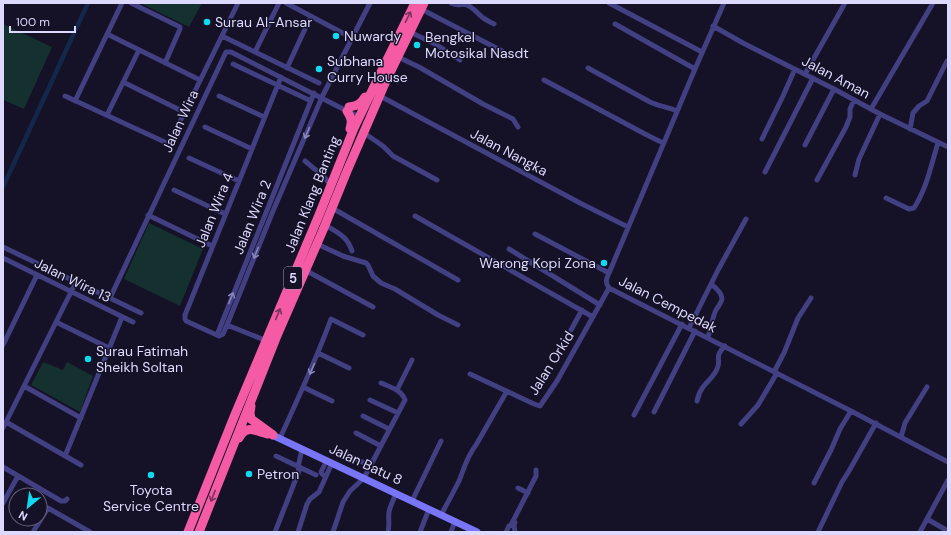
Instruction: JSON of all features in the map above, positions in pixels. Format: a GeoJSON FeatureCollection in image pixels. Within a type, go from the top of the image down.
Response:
{"type":"FeatureCollection","features":[{"type":"Feature","properties":{"kind":"highway","name":"Jalan Klang Banting"},"geometry":{"type":"LineString","coordinates":[[188,532],[225,440],[261,363],[276,338],[386,81],[410,32],[420,5]]}},
{"type":"Feature","properties":{"kind":"highway","name":"Jalan Klang Banting"},"geometry":{"type":"LineString","coordinates":[[261,363],[267,341],[360,115],[384,66],[420,5]]}},
{"type":"Feature","properties":{"kind":"highway"},"geometry":{"type":"LineString","coordinates":[[335,174],[352,124],[352,119],[348,109],[362,103],[384,66]]}},
{"type":"Feature","properties":{"kind":"highway"},"geometry":{"type":"LineString","coordinates":[[347,171],[363,123],[363,119],[360,115],[368,113],[386,81]]}},
{"type":"Feature","properties":{"kind":"highway"},"geometry":{"type":"LineString","coordinates":[[243,420],[240,415],[241,409],[261,363]]}},
{"type":"Feature","properties":{"kind":"highway"},"geometry":{"type":"LineString","coordinates":[[261,363],[250,413],[251,419],[276,437]]}},
{"type":"Feature","properties":{"kind":"highway"},"geometry":{"type":"LineString","coordinates":[[225,440],[229,438],[235,425],[243,420]]}},
{"type":"Feature","properties":{"kind":"highway"},"geometry":{"type":"LineString","coordinates":[[199,532],[243,420]]}},
{"type":"Feature","properties":{"kind":"highway"},"geometry":{"type":"LineString","coordinates":[[222,473],[243,431],[250,430],[276,437]]}},
{"type":"Feature","properties":{"kind":"street"},"geometry":{"type":"LineString","coordinates":[[75,101],[122,3]]}},
{"type":"Feature","properties":{"kind":"street"},"geometry":{"type":"LineString","coordinates":[[131,3],[180,27],[165,63]]}},
{"type":"Feature","properties":{"kind":"street"},"geometry":{"type":"LineString","coordinates":[[65,96],[169,144],[238,3]]}},
{"type":"Feature","properties":{"kind":"street"},"geometry":{"type":"LineString","coordinates":[[255,52],[279,3]]}},
{"type":"Feature","properties":{"kind":"street"},"geometry":{"type":"LineString","coordinates":[[286,3],[352,38]]}},
{"type":"Feature","properties":{"kind":"street"},"geometry":{"type":"LineString","coordinates":[[217,335],[219,336],[223,334],[273,211],[322,97],[368,3]]}},
{"type":"Feature","properties":{"kind":"street"},"geometry":{"type":"LineString","coordinates":[[451,3],[468,6],[494,24]]}},
{"type":"Feature","properties":{"kind":"street"},"geometry":{"type":"LineString","coordinates":[[609,3],[702,52]]}},
{"type":"Feature","properties":{"kind":"street","name":"Jalan Cempedak"},"geometry":{"type":"LineString","coordinates":[[724,3],[694,69],[606,282],[609,288],[708,337],[948,462]]}},
{"type":"Feature","properties":{"kind":"street"},"geometry":{"type":"LineString","coordinates":[[805,74],[845,3]]}},
{"type":"Feature","properties":{"kind":"street"},"geometry":{"type":"LineString","coordinates":[[871,109],[934,3]]}},
{"type":"Feature","properties":{"kind":"street"},"geometry":{"type":"LineString","coordinates":[[420,5],[502,51]]}},
{"type":"Feature","properties":{"kind":"street"},"geometry":{"type":"LineString","coordinates":[[287,68],[311,16]]}},
{"type":"Feature","properties":{"kind":"street"},"geometry":{"type":"LineString","coordinates":[[615,24],[694,69]]}},
{"type":"Feature","properties":{"kind":"street","name":"Jalan Aman"},"geometry":{"type":"LineString","coordinates":[[713,26],[793,72],[805,74],[811,81],[854,100],[948,147]]}},
{"type":"Feature","properties":{"kind":"street"},"geometry":{"type":"LineString","coordinates":[[410,32],[437,45],[460,60]]}},
{"type":"Feature","properties":{"kind":"street"},"geometry":{"type":"LineString","coordinates":[[107,34],[200,80]]}},
{"type":"Feature","properties":{"kind":"street"},"geometry":{"type":"LineString","coordinates":[[222,36],[319,83]]}},
{"type":"Feature","properties":{"kind":"street"},"geometry":{"type":"LineString","coordinates":[[236,43],[231,52],[348,109],[358,116],[360,115]]}},
{"type":"Feature","properties":{"kind":"street"},"geometry":{"type":"LineString","coordinates":[[107,115],[139,50]]}},
{"type":"Feature","properties":{"kind":"street","name":"Jalan Wira"},"geometry":{"type":"LineString","coordinates":[[110,298],[223,58],[226,52],[231,52]]}},
{"type":"Feature","properties":{"kind":"street"},"geometry":{"type":"LineString","coordinates":[[398,57],[513,119],[518,127]]}},
{"type":"Feature","properties":{"kind":"street"},"geometry":{"type":"LineString","coordinates":[[910,129],[913,113],[927,100],[947,61]]}},
{"type":"Feature","properties":{"kind":"street"},"geometry":{"type":"LineString","coordinates":[[233,64],[311,101]]}},
{"type":"Feature","properties":{"kind":"street"},"geometry":{"type":"LineString","coordinates":[[588,68],[650,102],[677,111]]}},
{"type":"Feature","properties":{"kind":"street"},"geometry":{"type":"LineString","coordinates":[[762,139],[793,72]]}},
{"type":"Feature","properties":{"kind":"street","name":"Jalan Wira 4"},"geometry":{"type":"LineString","coordinates":[[217,335],[186,321],[184,315],[281,77]]}},
{"type":"Feature","properties":{"kind":"street"},"geometry":{"type":"LineString","coordinates":[[544,80],[663,143]]}},
{"type":"Feature","properties":{"kind":"street"},"geometry":{"type":"LineString","coordinates":[[765,172],[811,81]]}},
{"type":"Feature","properties":{"kind":"street"},"geometry":{"type":"LineString","coordinates":[[123,82],[184,112]]}},
{"type":"Feature","properties":{"kind":"street"},"geometry":{"type":"LineString","coordinates":[[805,145],[833,90]]}},
{"type":"Feature","properties":{"kind":"street","name":"Jalan Wira 2"},"geometry":{"type":"LineString","coordinates":[[217,335],[314,93]]}},
{"type":"Feature","properties":{"kind":"street"},"geometry":{"type":"LineString","coordinates":[[219,96],[264,117]]}},
{"type":"Feature","properties":{"kind":"street","name":"Jalan Nangka"},"geometry":{"type":"LineString","coordinates":[[380,96],[628,227]]}},
{"type":"Feature","properties":{"kind":"street"},"geometry":{"type":"LineString","coordinates":[[817,180],[846,127],[850,118],[850,109],[854,100]]}},
{"type":"Feature","properties":{"kind":"street"},"geometry":{"type":"LineString","coordinates":[[855,175],[859,159],[880,114]]}},
{"type":"Feature","properties":{"kind":"street"},"geometry":{"type":"LineString","coordinates":[[205,127],[252,149]]}},
{"type":"Feature","properties":{"kind":"street"},"geometry":{"type":"LineString","coordinates":[[364,133],[393,156],[438,180]]}},
{"type":"Feature","properties":{"kind":"street"},"geometry":{"type":"LineString","coordinates":[[886,198],[909,210],[914,208],[925,187],[938,143]]}},
{"type":"Feature","properties":{"kind":"street"},"geometry":{"type":"LineString","coordinates":[[189,158],[238,181]]}},
{"type":"Feature","properties":{"kind":"street"},"geometry":{"type":"LineString","coordinates":[[305,161],[331,185]]}},
{"type":"Feature","properties":{"kind":"street"},"geometry":{"type":"LineString","coordinates":[[174,190],[225,214]]}},
{"type":"Feature","properties":{"kind":"street"},"geometry":{"type":"LineString","coordinates":[[332,208],[458,280]]}},
{"type":"Feature","properties":{"kind":"street"},"geometry":{"type":"LineString","coordinates":[[148,215],[212,246]]}},
{"type":"Feature","properties":{"kind":"street"},"geometry":{"type":"LineString","coordinates":[[415,216],[593,317]]}},
{"type":"Feature","properties":{"kind":"street"},"geometry":{"type":"LineString","coordinates":[[689,328],[746,219]]}},
{"type":"Feature","properties":{"kind":"street"},"geometry":{"type":"LineString","coordinates":[[325,225],[345,238],[350,244],[352,251]]}},
{"type":"Feature","properties":{"kind":"street"},"geometry":{"type":"LineString","coordinates":[[535,234],[609,273]]}},
{"type":"Feature","properties":{"kind":"street"},"geometry":{"type":"LineString","coordinates":[[317,244],[343,256],[366,263],[373,276],[381,283],[395,289],[438,315],[458,325]]}},
{"type":"Feature","properties":{"kind":"street"},"geometry":{"type":"LineString","coordinates":[[3,247],[141,312]]}},
{"type":"Feature","properties":{"kind":"street"},"geometry":{"type":"LineString","coordinates":[[509,249],[600,305]]}},
{"type":"Feature","properties":{"kind":"street","name":"Jalan Wira 13"},"geometry":{"type":"LineString","coordinates":[[3,259],[133,322]]}},
{"type":"Feature","properties":{"kind":"street"},"geometry":{"type":"LineString","coordinates":[[305,270],[373,307]]}},
{"type":"Feature","properties":{"kind":"street"},"geometry":{"type":"LineString","coordinates":[[3,345],[37,275]]}},
{"type":"Feature","properties":{"kind":"street"},"geometry":{"type":"LineString","coordinates":[[3,428],[76,282]]}},
{"type":"Feature","properties":{"kind":"street"},"geometry":{"type":"LineString","coordinates":[[708,337],[714,314],[722,298],[711,284]]}},
{"type":"Feature","properties":{"kind":"street","name":"Jalan Orkid"},"geometry":{"type":"LineString","coordinates":[[470,374],[540,406],[557,381],[609,288]]}},
{"type":"Feature","properties":{"kind":"street"},"geometry":{"type":"LineString","coordinates":[[741,424],[758,405],[776,372],[798,318],[811,298]]}},
{"type":"Feature","properties":{"kind":"street"},"geometry":{"type":"LineString","coordinates":[[571,330],[582,310]]}},
{"type":"Feature","properties":{"kind":"street"},"geometry":{"type":"LineString","coordinates":[[65,456],[122,317]]}},
{"type":"Feature","properties":{"kind":"street"},"geometry":{"type":"LineString","coordinates":[[276,437],[286,425],[304,387],[331,319],[363,334]]}},
{"type":"Feature","properties":{"kind":"street"},"geometry":{"type":"LineString","coordinates":[[56,322],[109,348]]}},
{"type":"Feature","properties":{"kind":"street"},"geometry":{"type":"LineString","coordinates":[[634,415],[682,324]]}},
{"type":"Feature","properties":{"kind":"street"},"geometry":{"type":"LineString","coordinates":[[227,325],[267,341]]}},
{"type":"Feature","properties":{"kind":"street"},"geometry":{"type":"LineString","coordinates":[[654,412],[695,331]]}},
{"type":"Feature","properties":{"kind":"street"},"geometry":{"type":"LineString","coordinates":[[697,401],[700,392],[718,368],[719,352],[724,346]]}},
{"type":"Feature","properties":{"kind":"street"},"geometry":{"type":"LineString","coordinates":[[318,353],[349,368]]}},
{"type":"Feature","properties":{"kind":"street"},"geometry":{"type":"LineString","coordinates":[[397,390],[412,360]]}},
{"type":"Feature","properties":{"kind":"street"},"geometry":{"type":"LineString","coordinates":[[334,532],[343,502],[350,491],[364,478],[405,400],[402,393],[381,383]]}},
{"type":"Feature","properties":{"kind":"street"},"geometry":{"type":"LineString","coordinates":[[24,386],[81,418]]}},
{"type":"Feature","properties":{"kind":"street"},"geometry":{"type":"LineString","coordinates":[[304,387],[332,401]]}},
{"type":"Feature","properties":{"kind":"street"},"geometry":{"type":"LineString","coordinates":[[902,437],[906,423],[927,387]]}},
{"type":"Feature","properties":{"kind":"street"},"geometry":{"type":"LineString","coordinates":[[441,515],[459,481],[471,451],[476,445],[507,391]]}},
{"type":"Feature","properties":{"kind":"street"},"geometry":{"type":"LineString","coordinates":[[370,400],[398,413]]}},
{"type":"Feature","properties":{"kind":"street"},"geometry":{"type":"LineString","coordinates":[[814,483],[840,429],[851,411]]}},
{"type":"Feature","properties":{"kind":"street"},"geometry":{"type":"LineString","coordinates":[[363,416],[390,429]]}},
{"type":"Feature","properties":{"kind":"street","name":"Jalan Batu 8"},"geometry":{"type":"LineString","coordinates":[[243,420],[477,532]]}},
{"type":"Feature","properties":{"kind":"street"},"geometry":{"type":"LineString","coordinates":[[6,422],[80,465]]}},
{"type":"Feature","properties":{"kind":"street"},"geometry":{"type":"LineString","coordinates":[[818,532],[842,482],[876,424]]}},
{"type":"Feature","properties":{"kind":"street"},"geometry":{"type":"LineString","coordinates":[[356,433],[381,446]]}},
{"type":"Feature","properties":{"kind":"street"},"geometry":{"type":"LineString","coordinates":[[412,501],[441,441]]}},
{"type":"Feature","properties":{"kind":"street"},"geometry":{"type":"LineString","coordinates":[[275,532],[299,471],[298,467],[302,449]]}},
{"type":"Feature","properties":{"kind":"street"},"geometry":{"type":"LineString","coordinates":[[346,454],[370,466]]}},
{"type":"Feature","properties":{"kind":"street"},"geometry":{"type":"LineString","coordinates":[[276,456],[316,475]]}},
{"type":"Feature","properties":{"kind":"street"},"geometry":{"type":"LineString","coordinates":[[298,532],[307,504],[310,499],[319,492],[325,476],[322,472],[329,461]]}},
{"type":"Feature","properties":{"kind":"street"},"geometry":{"type":"LineString","coordinates":[[3,467],[61,501],[65,501],[67,499]]}},
{"type":"Feature","properties":{"kind":"street"},"geometry":{"type":"LineString","coordinates":[[515,532],[512,525],[536,476],[536,470]]}},
{"type":"Feature","properties":{"kind":"street"},"geometry":{"type":"LineString","coordinates":[[3,503],[18,476]]}},
{"type":"Feature","properties":{"kind":"street"},"geometry":{"type":"LineString","coordinates":[[922,531],[948,480]]}},
{"type":"Feature","properties":{"kind":"street"},"geometry":{"type":"LineString","coordinates":[[518,488],[528,493]]}},
{"type":"Feature","properties":{"kind":"street"},"geometry":{"type":"LineString","coordinates":[[388,532],[390,524],[390,509],[396,494]]}},
{"type":"Feature","properties":{"kind":"street"},"geometry":{"type":"LineString","coordinates":[[33,532],[48,508],[90,532]]}},
{"type":"Feature","properties":{"kind":"street"},"geometry":{"type":"LineString","coordinates":[[420,532],[429,509]]}},
{"type":"Feature","properties":{"kind":"street"},"geometry":{"type":"LineString","coordinates":[[506,532],[522,509]]}},
{"type":"Feature","properties":{"kind":"street"},"geometry":{"type":"LineString","coordinates":[[927,519],[948,531]]}},
{"type":"Feature","properties":{"kind":"street"},"geometry":{"type":"LineString","coordinates":[[451,532],[455,521]]}},
{"type":"Feature","properties":{"kind":"green space"},"geometry":{"type":"Polygon","coordinates":[[[140,3],[202,3],[189,27],[140,3]]]}},
{"type":"Feature","properties":{"kind":"green space"},"geometry":{"type":"Polygon","coordinates":[[[3,24],[52,47],[24,109],[3,100],[3,24]]]}},
{"type":"Feature","properties":{"kind":"green space"},"geometry":{"type":"Polygon","coordinates":[[[149,223],[203,249],[180,306],[124,279],[149,223]]]}},
{"type":"Feature","properties":{"kind":"green space"},"geometry":{"type":"Polygon","coordinates":[[[43,362],[63,370],[67,362],[93,376],[80,412],[31,385],[43,362]]]}},
{"type":"Feature","properties":{"kind":"waterway"},"geometry":{"type":"LineString","coordinates":[[3,187],[88,3]]}},
{"type":"Feature","properties":{"kind":"place","name":"Surau Al-Ansar"},"geometry":{"type":"Point","coordinates":[207,22]}},
{"type":"Feature","properties":{"kind":"place","name":"Nuwardy"},"geometry":{"type":"Point","coordinates":[336,36]}},
{"type":"Feature","properties":{"kind":"place","name":"Bengkel Motosikal Nasdt"},"geometry":{"type":"Point","coordinates":[417,45]}},
{"type":"Feature","properties":{"kind":"place","name":"Subhana Curry House"},"geometry":{"type":"Point","coordinates":[319,69]}},
{"type":"Feature","properties":{"kind":"place","name":"Warong Kopi Zona"},"geometry":{"type":"Point","coordinates":[604,263]}},
{"type":"Feature","properties":{"kind":"place","name":"Surau Fatimah Sheikh Soltan"},"geometry":{"type":"Point","coordinates":[88,359]}},
{"type":"Feature","properties":{"kind":"place","name":"Petron"},"geometry":{"type":"Point","coordinates":[249,474]}},
{"type":"Feature","properties":{"kind":"place","name":"Toyota Service Centre"},"geometry":{"type":"Point","coordinates":[151,475]}}]}
